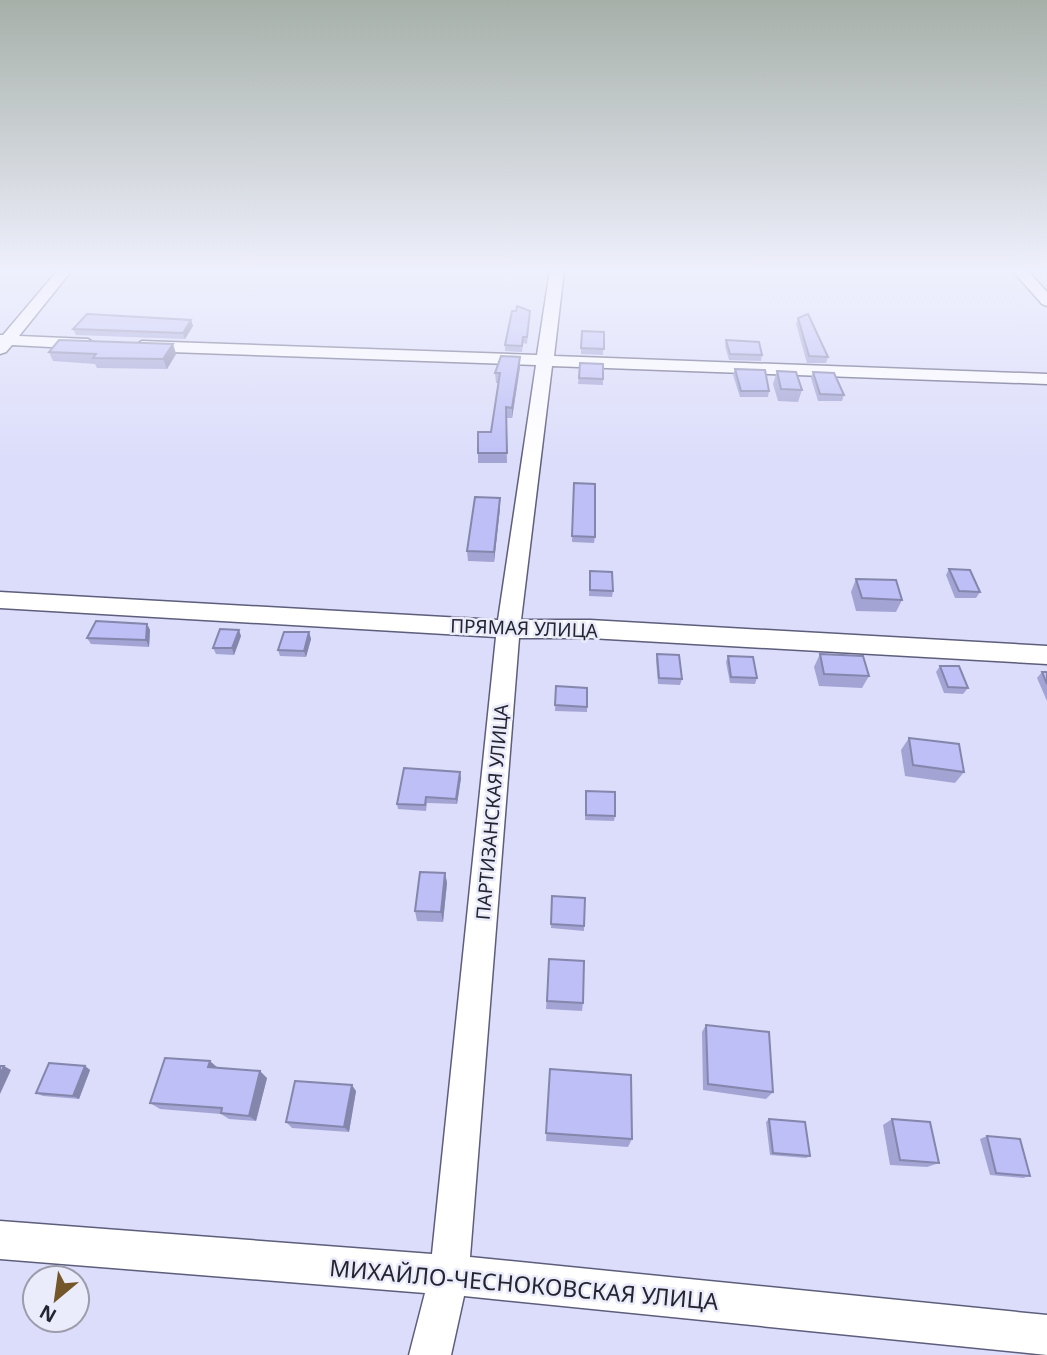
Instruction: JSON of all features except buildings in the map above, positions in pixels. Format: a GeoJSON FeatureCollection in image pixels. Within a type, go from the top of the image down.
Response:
{"type":"FeatureCollection","features":[{"type":"Feature","properties":{"kind":"street","name":"ПАРТИЗАНСКАЯ УЛИЦА"},"geometry":{"type":"LineString","coordinates":[[430,1355],[449,1275],[509,629],[547,333]]}},
{"type":"Feature","properties":{"kind":"street"},"geometry":{"type":"LineString","coordinates":[[3,344],[111,345],[542,363],[1047,379]]}},
{"type":"Feature","properties":{"kind":"street","name":"ПРЯМАЯ УЛИЦА"},"geometry":{"type":"LineString","coordinates":[[0,600],[509,629],[590,629],[1047,655]]}},
{"type":"Feature","properties":{"kind":"street","name":"МИХАЙЛО-ЧЕСНОКОВСКАЯ УЛИЦА"},"geometry":{"type":"LineString","coordinates":[[0,1240],[449,1275],[1047,1335]]}}]}
